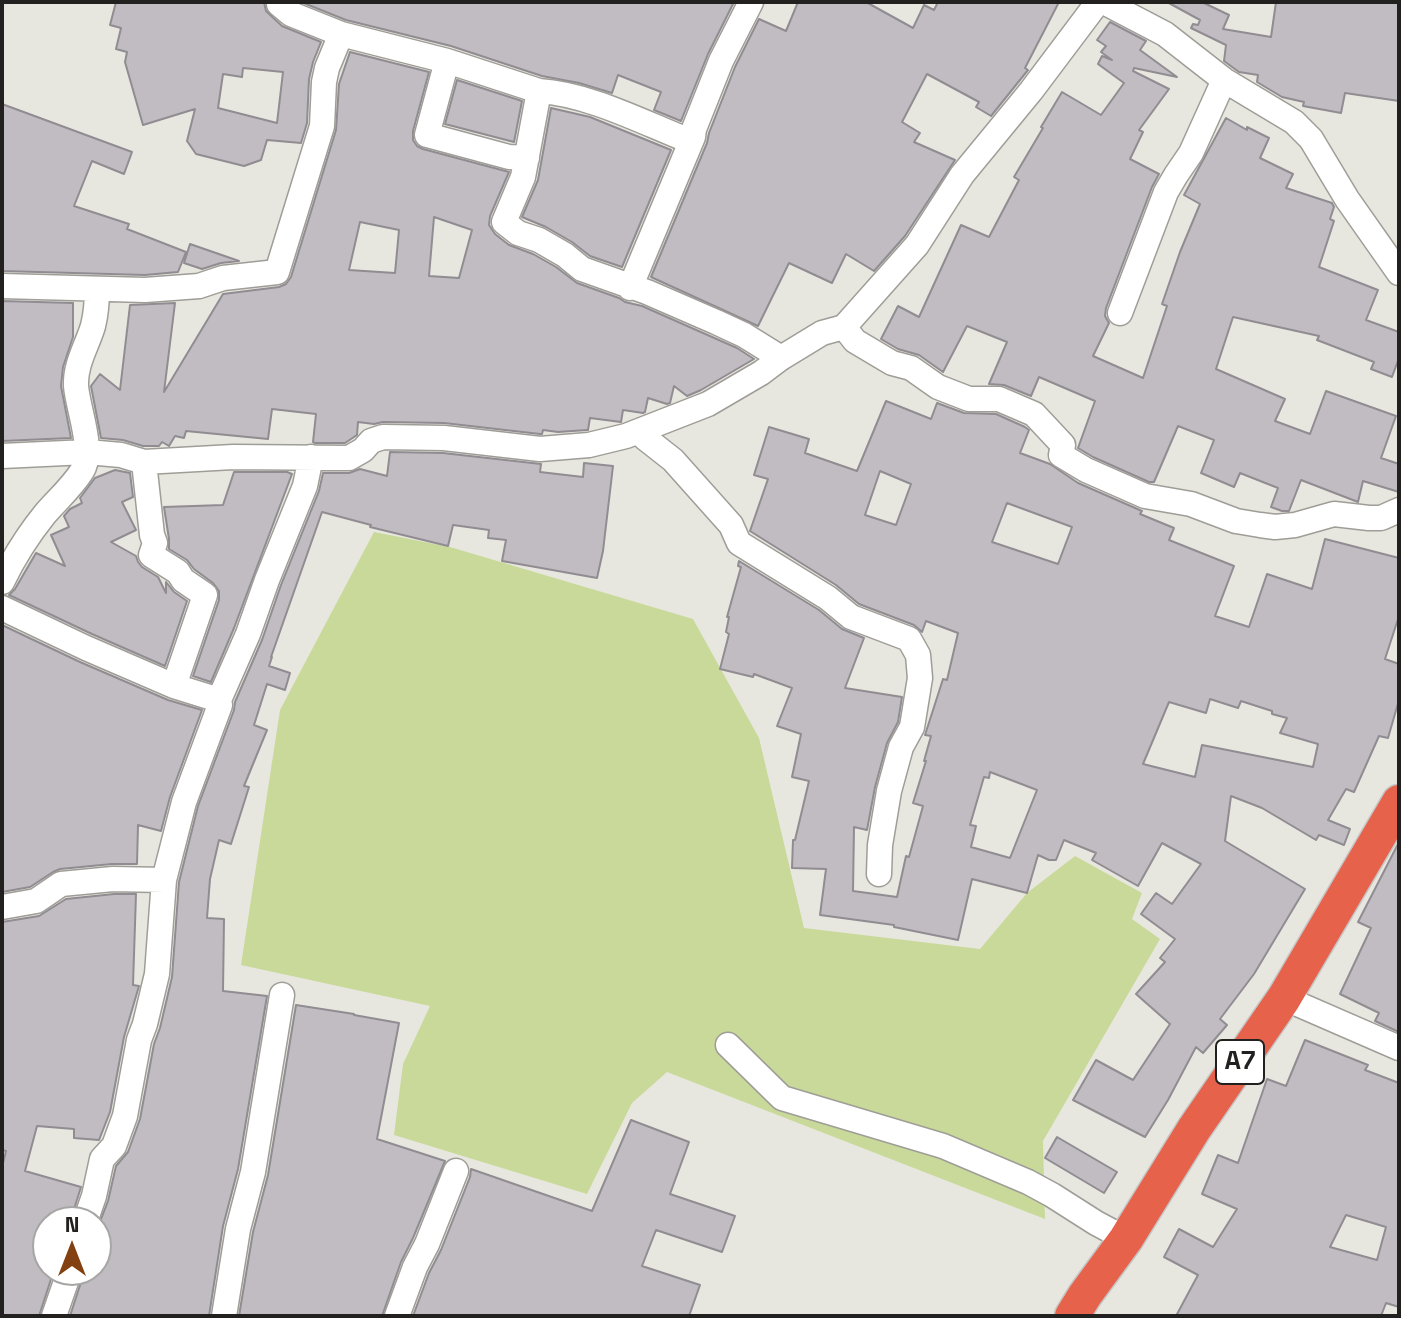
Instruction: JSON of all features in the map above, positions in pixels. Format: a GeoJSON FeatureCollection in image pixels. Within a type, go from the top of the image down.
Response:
{"type":"FeatureCollection","features":[{"type":"Feature","properties":{"kind":"highway","name":"A7"},"geometry":{"type":"LineString","coordinates":[[1072,1316],[1284,998],[1399,802]]}},
{"type":"Feature","properties":{"kind":"street"},"geometry":{"type":"LineString","coordinates":[[279,2],[291,14],[341,34],[447,61],[539,91],[581,99],[685,139],[693,137]]}},
{"type":"Feature","properties":{"kind":"street"},"geometry":{"type":"LineString","coordinates":[[630,288],[721,61],[751,2]]}},
{"type":"Feature","properties":{"kind":"street"},"geometry":{"type":"LineString","coordinates":[[2,456],[87,452],[121,455],[144,462],[203,458],[349,458],[371,441],[383,437],[444,438],[540,449],[589,445],[643,431],[708,404],[822,333],[844,327],[917,245],[962,175],[1098,2]]}},
{"type":"Feature","properties":{"kind":"street"},"geometry":{"type":"LineString","coordinates":[[1104,2],[1165,34],[1224,80],[1294,122],[1311,139],[1347,199],[1399,273]]}},
{"type":"Feature","properties":{"kind":"street"},"geometry":{"type":"LineString","coordinates":[[2,286],[145,290],[199,286],[223,278],[277,272],[322,126],[324,82],[341,34]]}},
{"type":"Feature","properties":{"kind":"street"},"geometry":{"type":"LineString","coordinates":[[447,61],[427,135],[509,157],[527,158]]}},
{"type":"Feature","properties":{"kind":"street"},"geometry":{"type":"LineString","coordinates":[[1120,313],[1166,192],[1191,153],[1224,80]]}},
{"type":"Feature","properties":{"kind":"street"},"geometry":{"type":"LineString","coordinates":[[539,91],[523,177],[504,222],[518,233],[539,240],[565,255],[582,269],[647,292],[716,322],[781,358]]}},
{"type":"Feature","properties":{"kind":"street"},"geometry":{"type":"LineString","coordinates":[[2,582],[23,543],[83,469],[87,452],[76,386],[77,373],[92,329],[97,289]]}},
{"type":"Feature","properties":{"kind":"street"},"geometry":{"type":"LineString","coordinates":[[844,327],[855,341],[892,363],[911,368],[938,387],[969,399],[999,399],[1034,414],[1063,445],[1061,455],[1086,470],[1145,496],[1191,504],[1236,521],[1275,527],[1334,514],[1381,518],[1399,510]]}},
{"type":"Feature","properties":{"kind":"street"},"geometry":{"type":"LineString","coordinates":[[643,431],[645,438],[673,460],[731,525],[739,543],[828,598],[851,617],[909,639],[914,646],[920,678],[912,727],[901,747],[889,791],[880,845],[879,874]]}},
{"type":"Feature","properties":{"kind":"street"},"geometry":{"type":"LineString","coordinates":[[91,1206],[102,1159],[114,1146],[129,1101],[139,1040],[157,974],[164,880],[184,802],[220,705],[219,700],[305,486],[311,457]]}},
{"type":"Feature","properties":{"kind":"street"},"geometry":{"type":"LineString","coordinates":[[144,462],[155,543],[151,555],[178,572],[183,580],[205,595],[174,686]]}},
{"type":"Feature","properties":{"kind":"street"},"geometry":{"type":"LineString","coordinates":[[2,608],[174,686],[219,700]]}},
{"type":"Feature","properties":{"kind":"street"},"geometry":{"type":"LineString","coordinates":[[2,907],[36,901],[61,884],[113,879],[164,880]]}},
{"type":"Feature","properties":{"kind":"street"},"geometry":{"type":"LineString","coordinates":[[224,1316],[238,1229],[257,1150],[282,995]]}},
{"type":"Feature","properties":{"kind":"street"},"geometry":{"type":"LineString","coordinates":[[1284,998],[1399,1048]]}},
{"type":"Feature","properties":{"kind":"street"},"geometry":{"type":"LineString","coordinates":[[728,1045],[782,1098],[943,1146],[1028,1182],[1126,1239]]}},
{"type":"Feature","properties":{"kind":"street"},"geometry":{"type":"LineString","coordinates":[[397,1316],[456,1171]]}},
{"type":"Feature","properties":{"kind":"street"},"geometry":{"type":"LineString","coordinates":[[54,1316],[64,1286]]}},
{"type":"Feature","properties":{"kind":"green space"},"geometry":{"type":"Polygon","coordinates":[[[374,532],[450,547],[693,619],[759,738],[804,928],[980,949],[1027,893],[1075,856],[1142,893],[1132,919],[1160,939],[1043,1141],[1045,1219],[667,1072],[632,1103],[587,1194],[394,1135],[403,1064],[430,1006],[241,965],[280,710],[374,532]]]}},
{"type":"Feature","properties":{"kind":"building"},"geometry":{"type":"Polygon","coordinates":[[[116,2],[264,2],[266,11],[282,26],[321,42],[309,79],[307,123],[301,143],[267,140],[261,160],[244,166],[196,154],[187,141],[195,109],[143,125],[125,62],[127,52],[116,49],[121,28],[110,25],[116,2]],[[243,68],[242,77],[223,74],[218,108],[277,123],[283,72],[243,68]]]}},
{"type":"Feature","properties":{"kind":"building"},"geometry":{"type":"Polygon","coordinates":[[[301,2],[734,2],[708,54],[681,121],[654,110],[661,92],[618,75],[612,93],[542,76],[451,46],[346,20],[301,2]]]}},
{"type":"Feature","properties":{"kind":"building"},"geometry":{"type":"Polygon","coordinates":[[[798,2],[866,2],[913,28],[924,5],[934,10],[938,2],[1059,2],[1025,68],[1028,70],[991,116],[976,107],[979,102],[927,74],[902,122],[920,133],[914,142],[955,160],[905,236],[874,271],[846,254],[832,283],[789,263],[758,326],[651,277],[735,67],[759,19],[786,31],[798,2]]]}},
{"type":"Feature","properties":{"kind":"building"},"geometry":{"type":"Polygon","coordinates":[[[1167,2],[1202,2],[1229,15],[1223,29],[1271,37],[1276,2],[1399,2],[1399,101],[1345,93],[1341,113],[1303,106],[1304,102],[1282,97],[1257,82],[1258,75],[1239,72],[1224,61],[1226,45],[1191,28],[1193,24],[1198,25],[1200,20],[1167,2]]]}},
{"type":"Feature","properties":{"kind":"building"},"geometry":{"type":"Polygon","coordinates":[[[1110,22],[1146,41],[1140,50],[1177,77],[1134,68],[1133,71],[1169,89],[1139,130],[1143,132],[1130,159],[1159,174],[1106,308],[1105,316],[1109,323],[1093,356],[1143,378],[1167,306],[1162,304],[1200,204],[1184,195],[1226,118],[1247,130],[1247,127],[1269,138],[1260,158],[1293,174],[1286,188],[1332,203],[1334,207],[1330,219],[1334,221],[1319,267],[1378,290],[1366,320],[1399,332],[1399,358],[1392,377],[1371,369],[1374,362],[1317,340],[1319,336],[1233,317],[1216,369],[1285,399],[1275,421],[1310,434],[1326,391],[1396,416],[1381,458],[1399,464],[1399,492],[1363,481],[1358,502],[1301,480],[1289,511],[1282,511],[1271,507],[1278,488],[1240,473],[1234,487],[1201,473],[1214,440],[1178,426],[1154,482],[1149,482],[1078,448],[1095,401],[1039,377],[1031,396],[1004,385],[989,384],[1007,342],[967,326],[943,372],[919,355],[898,349],[881,339],[898,306],[919,317],[961,225],[989,237],[1019,180],[1014,177],[1062,92],[1101,115],[1124,83],[1098,64],[1102,56],[1112,60],[1101,52],[1106,46],[1097,40],[1110,22]]]}},
{"type":"Feature","properties":{"kind":"building"},"geometry":{"type":"Polygon","coordinates":[[[350,52],[429,72],[413,140],[423,149],[509,172],[490,216],[489,225],[495,234],[509,245],[556,267],[577,283],[642,306],[737,348],[754,359],[687,396],[674,386],[670,403],[648,398],[645,412],[623,410],[621,422],[590,418],[588,430],[543,430],[540,434],[444,423],[358,422],[357,435],[345,443],[315,443],[316,414],[272,409],[268,439],[186,431],[184,438],[175,436],[169,446],[162,442],[159,446],[143,446],[101,438],[91,386],[100,374],[120,390],[130,305],[175,303],[164,392],[223,294],[279,287],[291,277],[336,130],[339,84],[350,52]],[[434,217],[429,276],[459,278],[472,230],[434,217]],[[360,222],[349,270],[395,273],[399,230],[360,222]]]}},
{"type":"Feature","properties":{"kind":"building"},"geometry":{"type":"Polygon","coordinates":[[[457,80],[522,101],[514,142],[445,124],[457,80]]]}},
{"type":"Feature","properties":{"kind":"building"},"geometry":{"type":"Polygon","coordinates":[[[2,104],[132,152],[124,174],[92,161],[74,206],[129,224],[127,229],[186,252],[178,272],[145,275],[2,271],[2,104]]]}},
{"type":"Feature","properties":{"kind":"building"},"geometry":{"type":"Polygon","coordinates":[[[551,108],[590,117],[671,150],[622,267],[590,256],[546,227],[522,217],[538,180],[551,108]]]}},
{"type":"Feature","properties":{"kind":"building"},"geometry":{"type":"Polygon","coordinates":[[[190,244],[239,261],[202,269],[184,263],[190,244]]]}},
{"type":"Feature","properties":{"kind":"building"},"geometry":{"type":"Polygon","coordinates":[[[2,301],[73,303],[73,337],[63,367],[61,386],[71,438],[2,441],[2,301]]]}},
{"type":"Feature","properties":{"kind":"building"},"geometry":{"type":"Polygon","coordinates":[[[886,401],[931,419],[937,403],[964,413],[996,414],[1029,430],[1020,453],[1050,464],[1078,483],[1174,528],[1169,540],[1234,566],[1215,616],[1249,627],[1267,574],[1312,589],[1325,539],[1399,558],[1399,616],[1385,659],[1399,664],[1399,700],[1388,738],[1379,736],[1354,792],[1346,789],[1328,820],[1350,829],[1344,845],[1319,835],[1316,840],[1262,808],[1231,796],[1225,841],[1305,889],[1254,974],[1220,1019],[1227,1025],[1203,1053],[1196,1047],[1145,1137],[1073,1100],[1096,1060],[1133,1080],[1170,1024],[1136,994],[1165,962],[1160,958],[1175,939],[1141,914],[1156,893],[1172,904],[1201,864],[1162,843],[1138,886],[1092,860],[1096,853],[1064,840],[1056,860],[1038,855],[1027,893],[972,879],[958,940],[894,925],[820,915],[826,869],[792,868],[793,840],[809,781],[792,777],[801,734],[777,726],[792,688],[754,674],[753,677],[720,669],[729,634],[726,632],[727,617],[741,567],[738,566],[739,561],[819,610],[842,629],[864,638],[845,688],[902,697],[898,722],[887,743],[875,787],[867,830],[854,827],[853,891],[897,897],[906,856],[909,857],[923,806],[913,803],[931,736],[925,735],[943,679],[947,680],[958,633],[926,621],[922,632],[914,625],[859,604],[836,585],[750,531],[768,479],[754,475],[769,427],[809,439],[805,453],[857,471],[886,401]],[[880,471],[865,515],[896,525],[911,484],[880,471]],[[1007,503],[992,542],[1058,564],[1072,527],[1007,503]],[[1210,699],[1206,713],[1169,702],[1143,764],[1195,777],[1202,745],[1313,767],[1318,744],[1280,733],[1287,718],[1241,701],[1238,708],[1210,699]],[[990,772],[989,778],[984,777],[970,825],[976,826],[971,847],[1010,858],[1037,790],[990,772]]]}},
{"type":"Feature","properties":{"kind":"building"},"geometry":{"type":"Polygon","coordinates":[[[390,452],[443,453],[541,464],[540,472],[583,477],[584,463],[613,466],[597,578],[502,561],[506,540],[488,538],[489,530],[453,525],[448,546],[322,512],[269,666],[290,673],[285,690],[267,684],[254,725],[267,730],[244,786],[249,787],[231,844],[219,840],[210,879],[207,918],[224,919],[223,991],[267,996],[209,1316],[70,1316],[80,1286],[112,1286],[112,1206],[106,1206],[116,1166],[128,1152],[140,1119],[154,1044],[172,977],[179,882],[198,806],[235,702],[262,640],[319,491],[323,473],[349,473],[360,469],[387,476],[390,452]]]}},
{"type":"Feature","properties":{"kind":"building"},"geometry":{"type":"Polygon","coordinates":[[[115,470],[130,473],[133,497],[122,502],[136,530],[111,542],[136,556],[142,567],[158,577],[166,593],[166,582],[187,601],[165,666],[9,595],[36,553],[65,566],[51,535],[69,527],[64,516],[82,503],[80,498],[95,478],[115,470]]]}},
{"type":"Feature","properties":{"kind":"building"},"geometry":{"type":"Polygon","coordinates":[[[234,472],[292,474],[211,682],[193,676],[219,600],[219,591],[187,560],[169,549],[164,507],[223,505],[234,472]]]}},
{"type":"Feature","properties":{"kind":"building"},"geometry":{"type":"Polygon","coordinates":[[[2,625],[168,700],[202,710],[161,831],[138,825],[137,864],[60,869],[30,887],[2,892],[2,625]]]}},
{"type":"Feature","properties":{"kind":"building"},"geometry":{"type":"Polygon","coordinates":[[[1399,842],[1399,1032],[1375,1021],[1379,1013],[1340,994],[1371,928],[1358,922],[1399,842]]]}},
{"type":"Feature","properties":{"kind":"building"},"geometry":{"type":"Polygon","coordinates":[[[136,894],[133,985],[139,986],[124,1037],[110,1112],[99,1140],[74,1138],[74,1129],[37,1126],[25,1171],[81,1187],[75,1206],[32,1206],[32,1286],[49,1286],[39,1316],[2,1316],[2,1167],[6,1151],[2,1150],[2,922],[39,916],[66,899],[136,894]]]}},
{"type":"Feature","properties":{"kind":"building"},"geometry":{"type":"Polygon","coordinates":[[[296,1005],[399,1023],[377,1139],[445,1161],[401,1262],[382,1316],[239,1316],[253,1232],[268,1175],[296,1005]]]}},
{"type":"Feature","properties":{"kind":"building"},"geometry":{"type":"Polygon","coordinates":[[[1305,1040],[1368,1065],[1365,1070],[1399,1083],[1399,1307],[1386,1303],[1381,1316],[1176,1316],[1198,1275],[1164,1257],[1179,1229],[1213,1247],[1237,1209],[1202,1194],[1218,1155],[1238,1163],[1267,1079],[1286,1086],[1305,1040]],[[1346,1215],[1330,1247],[1377,1260],[1386,1227],[1346,1215]]]}},
{"type":"Feature","properties":{"kind":"building"},"geometry":{"type":"Polygon","coordinates":[[[631,1120],[689,1142],[670,1194],[735,1216],[722,1252],[656,1230],[642,1266],[700,1285],[689,1316],[413,1316],[471,1169],[592,1211],[631,1120]]]}},
{"type":"Feature","properties":{"kind":"building"},"geometry":{"type":"Polygon","coordinates":[[[1057,1137],[1117,1172],[1104,1193],[1045,1158],[1057,1137]]]}}]}
